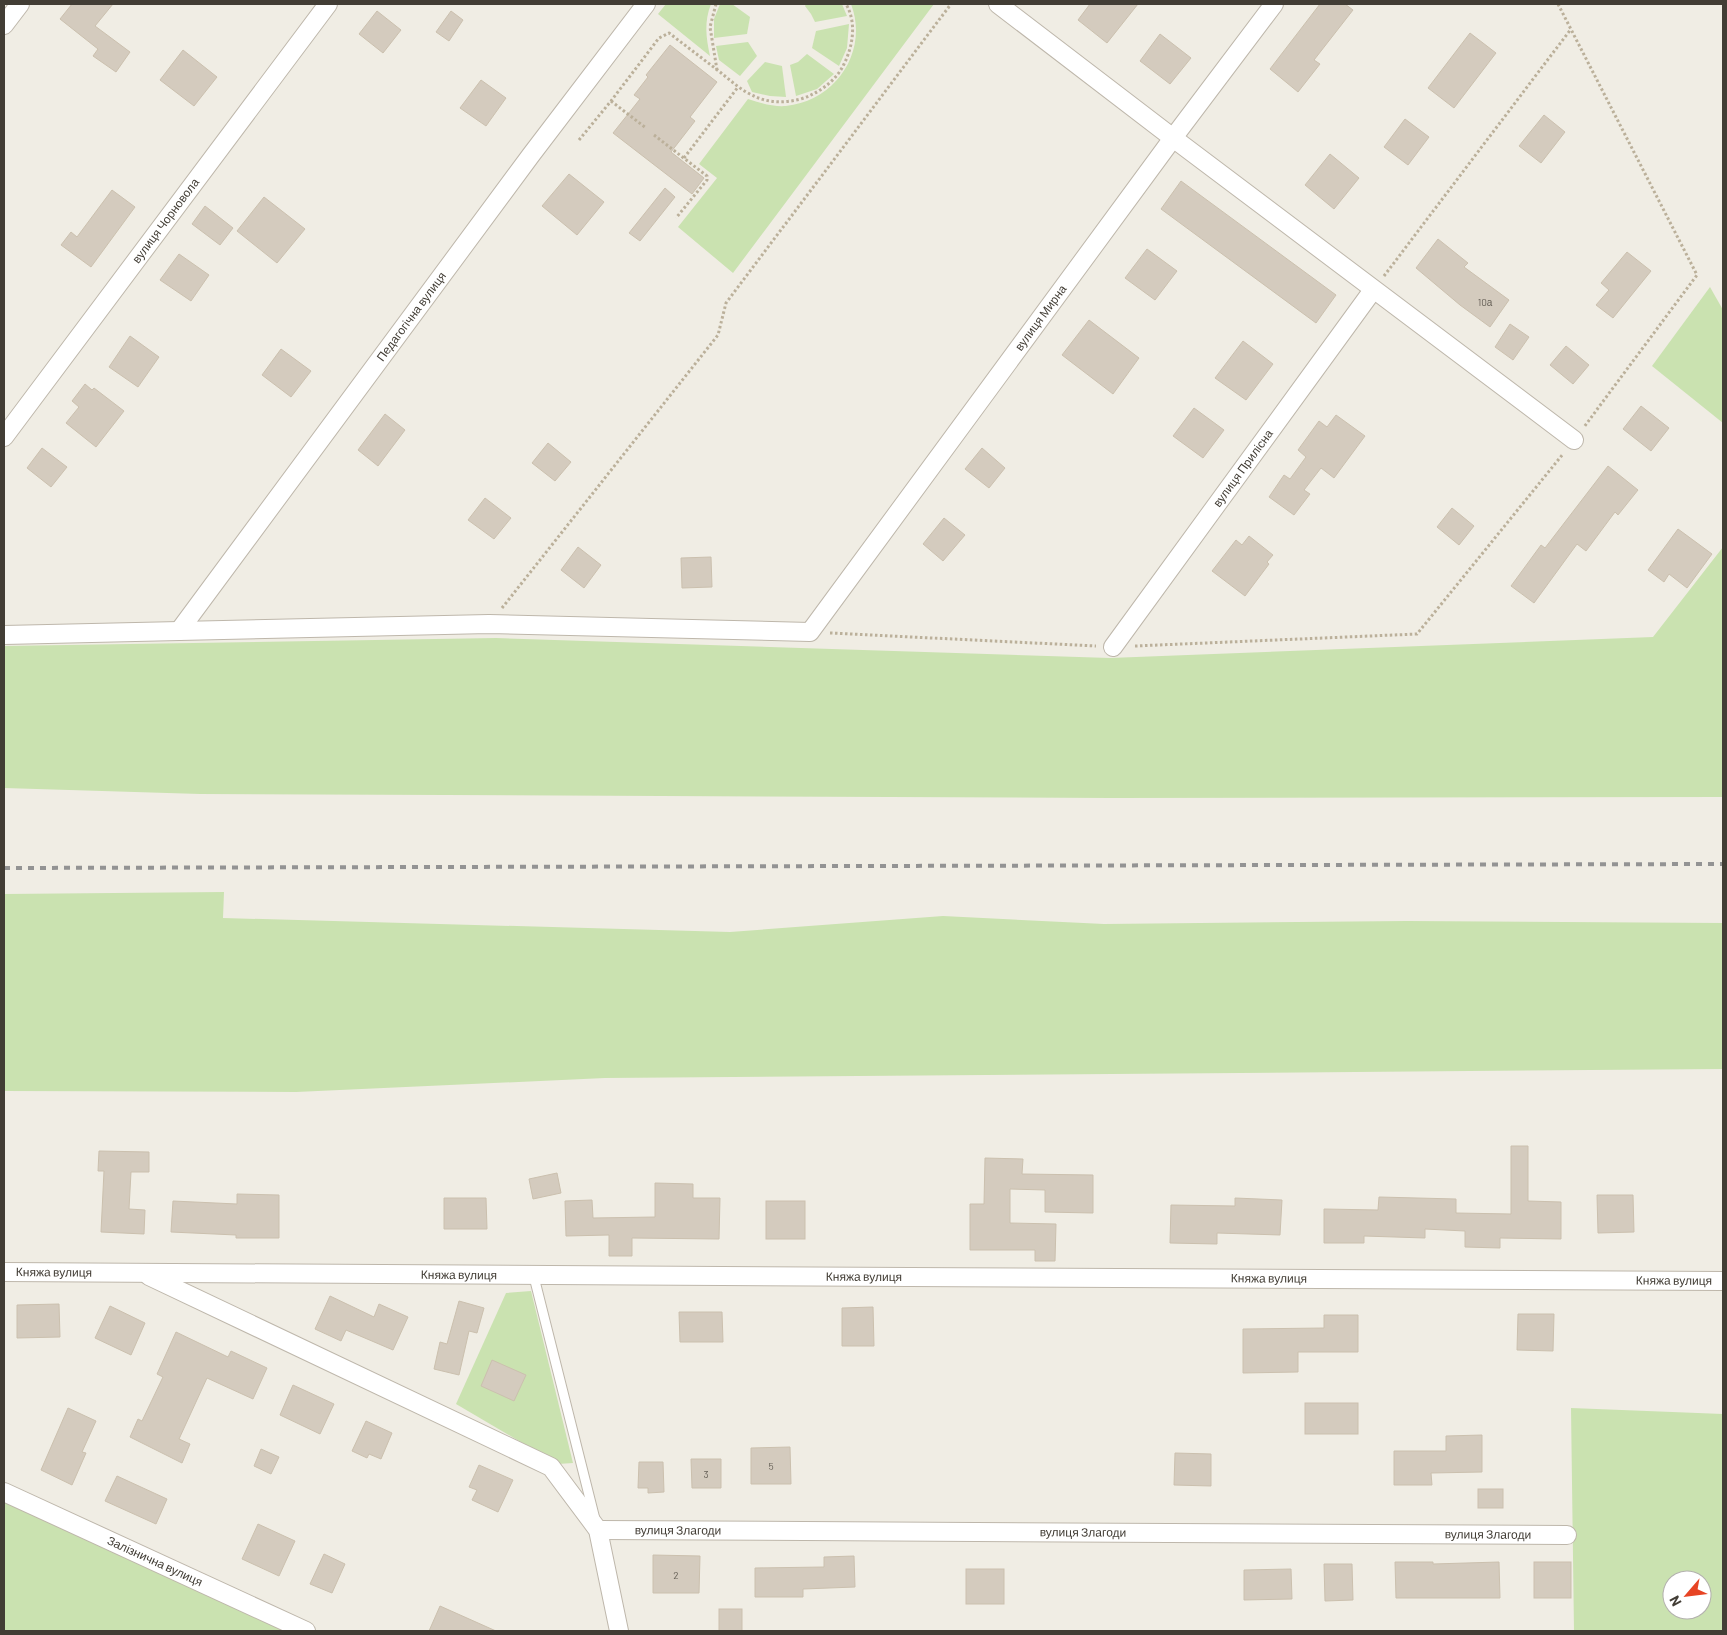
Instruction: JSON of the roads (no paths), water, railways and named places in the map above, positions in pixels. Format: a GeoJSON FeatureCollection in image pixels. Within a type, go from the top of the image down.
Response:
{"type":"FeatureCollection","features":[{"type":"Feature","properties":{"kind":"street"},"geometry":{"type":"LineString","coordinates":[[4,25],[20,4]]}},
{"type":"Feature","properties":{"kind":"street","name":"вулиця Чорновола"},"geometry":{"type":"LineString","coordinates":[[4,437],[328,4]]}},
{"type":"Feature","properties":{"kind":"street","name":"Педагогічна вулиця"},"geometry":{"type":"LineString","coordinates":[[179,631],[531,155],[646,4]]}},
{"type":"Feature","properties":{"kind":"street"},"geometry":{"type":"LineString","coordinates":[[998,4],[1373,290],[1574,440]]}},
{"type":"Feature","properties":{"kind":"street","name":"вулиця Мирна"},"geometry":{"type":"LineString","coordinates":[[179,631],[490,624],[810,632],[1173,138],[1274,4]]}},
{"type":"Feature","properties":{"kind":"street","name":"вулиця Прилісна"},"geometry":{"type":"LineString","coordinates":[[1113,647],[1373,290]]}},
{"type":"Feature","properties":{"kind":"street"},"geometry":{"type":"LineString","coordinates":[[4,635],[179,631]]}},
{"type":"Feature","properties":{"kind":"street","name":"Княжа вулиця"},"geometry":{"type":"LineString","coordinates":[[4,1272],[534,1277],[1723,1280]]}},
{"type":"Feature","properties":{"kind":"street"},"geometry":{"type":"LineString","coordinates":[[144,1274],[551,1467],[598,1530],[620,1631]]}},
{"type":"Feature","properties":{"kind":"street","name":"Залізнична вулиця"},"geometry":{"type":"LineString","coordinates":[[4,1492],[306,1631]]}},
{"type":"Feature","properties":{"kind":"street","name":"вулиця Злагоди"},"geometry":{"type":"LineString","coordinates":[[598,1530],[1567,1535]]}},
{"type":"Feature","properties":{"kind":"lane"},"geometry":{"type":"LineString","coordinates":[[534,1277],[598,1530]]}},
{"type":"Feature","properties":{"kind":"railway"},"geometry":{"type":"LineString","coordinates":[[4,868],[1723,864]]}}]}
